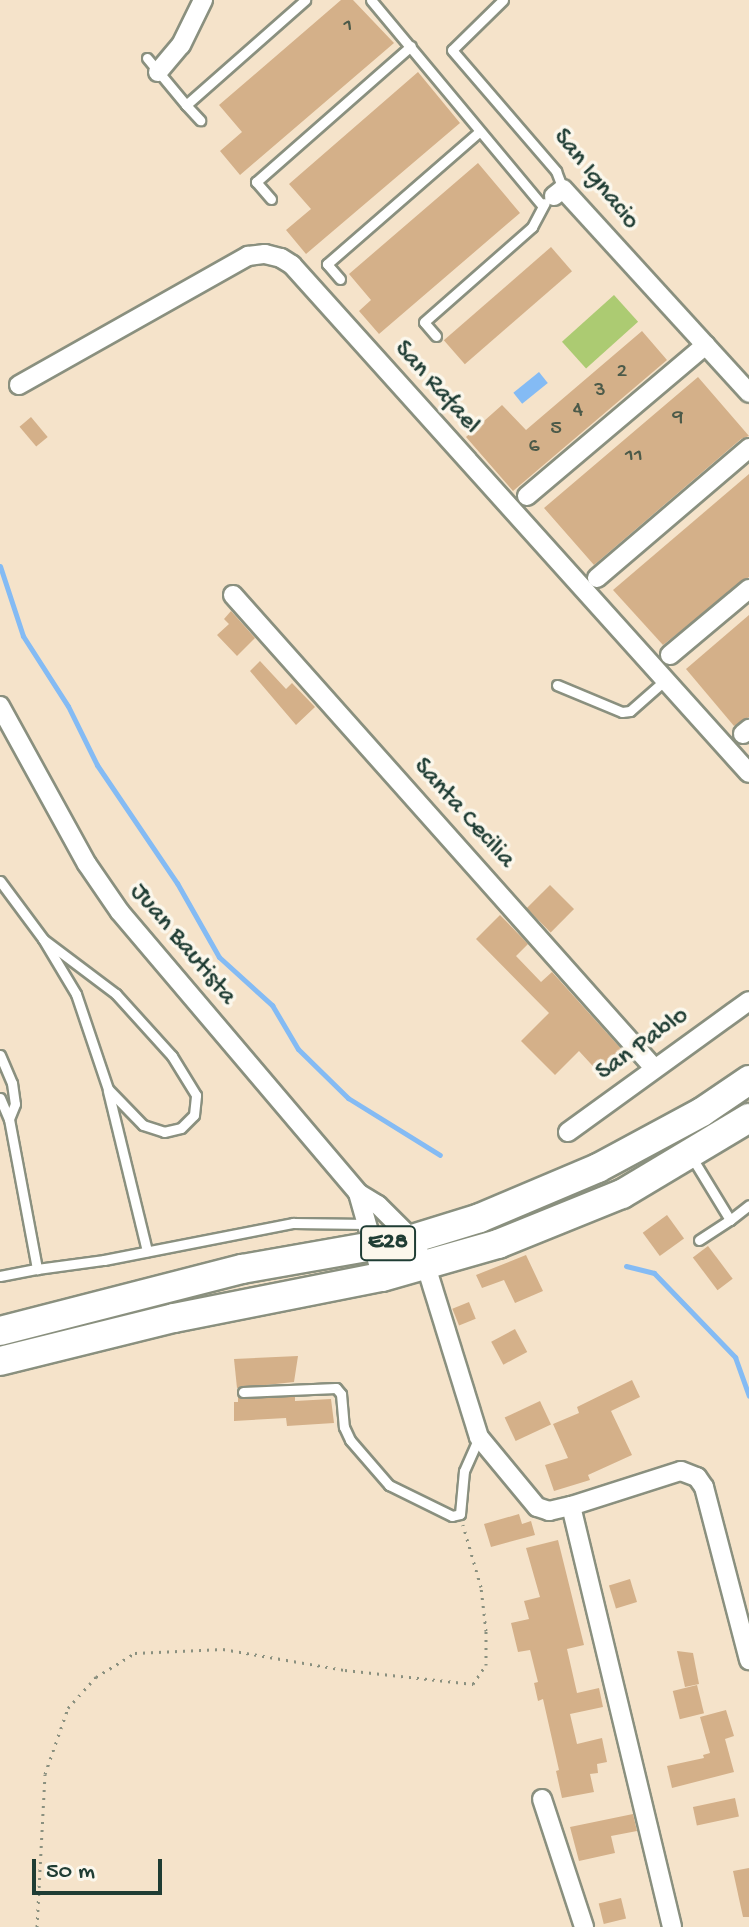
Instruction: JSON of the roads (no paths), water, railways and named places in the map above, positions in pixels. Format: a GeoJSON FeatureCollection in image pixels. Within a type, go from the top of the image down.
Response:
{"type":"FeatureCollection","features":[{"type":"Feature","properties":{"kind":"main road","name":"E28"},"geometry":{"type":"LineString","coordinates":[[0,1331],[371,1235],[412,1239],[480,1218],[598,1168],[702,1112],[749,1080]]}},
{"type":"Feature","properties":{"kind":"main road","name":"E28"},"geometry":{"type":"LineString","coordinates":[[0,1361],[174,1318],[382,1277],[498,1244],[622,1194],[749,1118]]}},
{"type":"Feature","properties":{"kind":"street"},"geometry":{"type":"LineString","coordinates":[[153,65],[181,45],[203,0]]}},
{"type":"Feature","properties":{"kind":"street","name":"San Ignacio"},"geometry":{"type":"LineString","coordinates":[[553,197],[706,345],[749,393]]}},
{"type":"Feature","properties":{"kind":"street","name":"San Rafael"},"geometry":{"type":"LineString","coordinates":[[19,385],[248,256],[265,254],[281,258],[292,265],[663,682],[749,773]]}},
{"type":"Feature","properties":{"kind":"street"},"geometry":{"type":"LineString","coordinates":[[527,496],[706,345]]}},
{"type":"Feature","properties":{"kind":"street"},"geometry":{"type":"LineString","coordinates":[[597,578],[749,448]]}},
{"type":"Feature","properties":{"kind":"street"},"geometry":{"type":"LineString","coordinates":[[670,655],[749,589]]}},
{"type":"Feature","properties":{"kind":"street","name":"Santa Cecilia"},"geometry":{"type":"LineString","coordinates":[[233,595],[654,1068]]}},
{"type":"Feature","properties":{"kind":"street","name":"Juan Bautista"},"geometry":{"type":"LineString","coordinates":[[0,706],[87,864],[120,912],[358,1193],[378,1205],[412,1239],[426,1266],[479,1437]]}},
{"type":"Feature","properties":{"kind":"street","name":"San Pablo"},"geometry":{"type":"LineString","coordinates":[[568,1132],[749,1001]]}},
{"type":"Feature","properties":{"kind":"street","name":"Juan Bautista"},"geometry":{"type":"LineString","coordinates":[[358,1193],[382,1277]]}},
{"type":"Feature","properties":{"kind":"street"},"geometry":{"type":"LineString","coordinates":[[479,1437],[537,1507],[549,1511],[681,1471],[697,1477],[704,1487],[749,1660]]}},
{"type":"Feature","properties":{"kind":"street"},"geometry":{"type":"LineString","coordinates":[[571,1506],[672,1927]]}},
{"type":"Feature","properties":{"kind":"street"},"geometry":{"type":"LineString","coordinates":[[542,1799],[584,1927]]}},
{"type":"Feature","properties":{"kind":"lane"},"geometry":{"type":"LineString","coordinates":[[186,105],[305,0]]}},
{"type":"Feature","properties":{"kind":"lane"},"geometry":{"type":"LineString","coordinates":[[371,0],[479,132],[553,197],[532,227],[424,322],[436,336]]}},
{"type":"Feature","properties":{"kind":"lane","name":"San Ignacio"},"geometry":{"type":"LineString","coordinates":[[503,0],[452,50],[556,171],[553,197]]}},
{"type":"Feature","properties":{"kind":"lane"},"geometry":{"type":"LineString","coordinates":[[271,199],[256,182],[411,46]]}},
{"type":"Feature","properties":{"kind":"lane"},"geometry":{"type":"LineString","coordinates":[[153,65],[200,120]]}},
{"type":"Feature","properties":{"kind":"lane"},"geometry":{"type":"LineString","coordinates":[[340,279],[327,264],[479,132]]}},
{"type":"Feature","properties":{"kind":"lane"},"geometry":{"type":"LineString","coordinates":[[557,685],[622,712],[630,711],[663,682]]}},
{"type":"Feature","properties":{"kind":"lane"},"geometry":{"type":"LineString","coordinates":[[0,881],[43,939],[83,1009],[108,1089],[147,1251]]}},
{"type":"Feature","properties":{"kind":"lane"},"geometry":{"type":"LineString","coordinates":[[43,939],[116,994],[172,1056],[196,1095],[194,1115],[181,1128],[164,1132],[143,1125],[108,1089]]}},
{"type":"Feature","properties":{"kind":"lane"},"geometry":{"type":"LineString","coordinates":[[0,1055],[12,1083],[15,1104],[9,1119]]}},
{"type":"Feature","properties":{"kind":"lane"},"geometry":{"type":"LineString","coordinates":[[0,1098],[9,1119],[37,1269]]}},
{"type":"Feature","properties":{"kind":"lane"},"geometry":{"type":"LineString","coordinates":[[690,1153],[730,1220]]}},
{"type":"Feature","properties":{"kind":"lane"},"geometry":{"type":"LineString","coordinates":[[699,1240],[749,1205]]}},
{"type":"Feature","properties":{"kind":"lane"},"geometry":{"type":"LineString","coordinates":[[0,1276],[293,1223],[371,1235]]}},
{"type":"Feature","properties":{"kind":"lane"},"geometry":{"type":"LineString","coordinates":[[243,1392],[336,1388],[341,1394],[344,1427],[350,1440],[389,1485],[452,1516],[460,1514],[464,1471],[479,1437]]}},
{"type":"Feature","properties":{"kind":"water"},"geometry":{"type":"Polygon","coordinates":[[[539,372],[548,383],[522,404],[513,393],[539,372]]]}},
{"type":"Feature","properties":{"kind":"waterway"},"geometry":{"type":"LineString","coordinates":[[0,566],[23,636],[68,706],[97,765],[177,883],[219,957],[272,1005],[298,1049],[348,1098],[440,1155]]}},
{"type":"Feature","properties":{"kind":"waterway"},"geometry":{"type":"LineString","coordinates":[[626,1266],[654,1273],[735,1357],[749,1396]]}}]}
